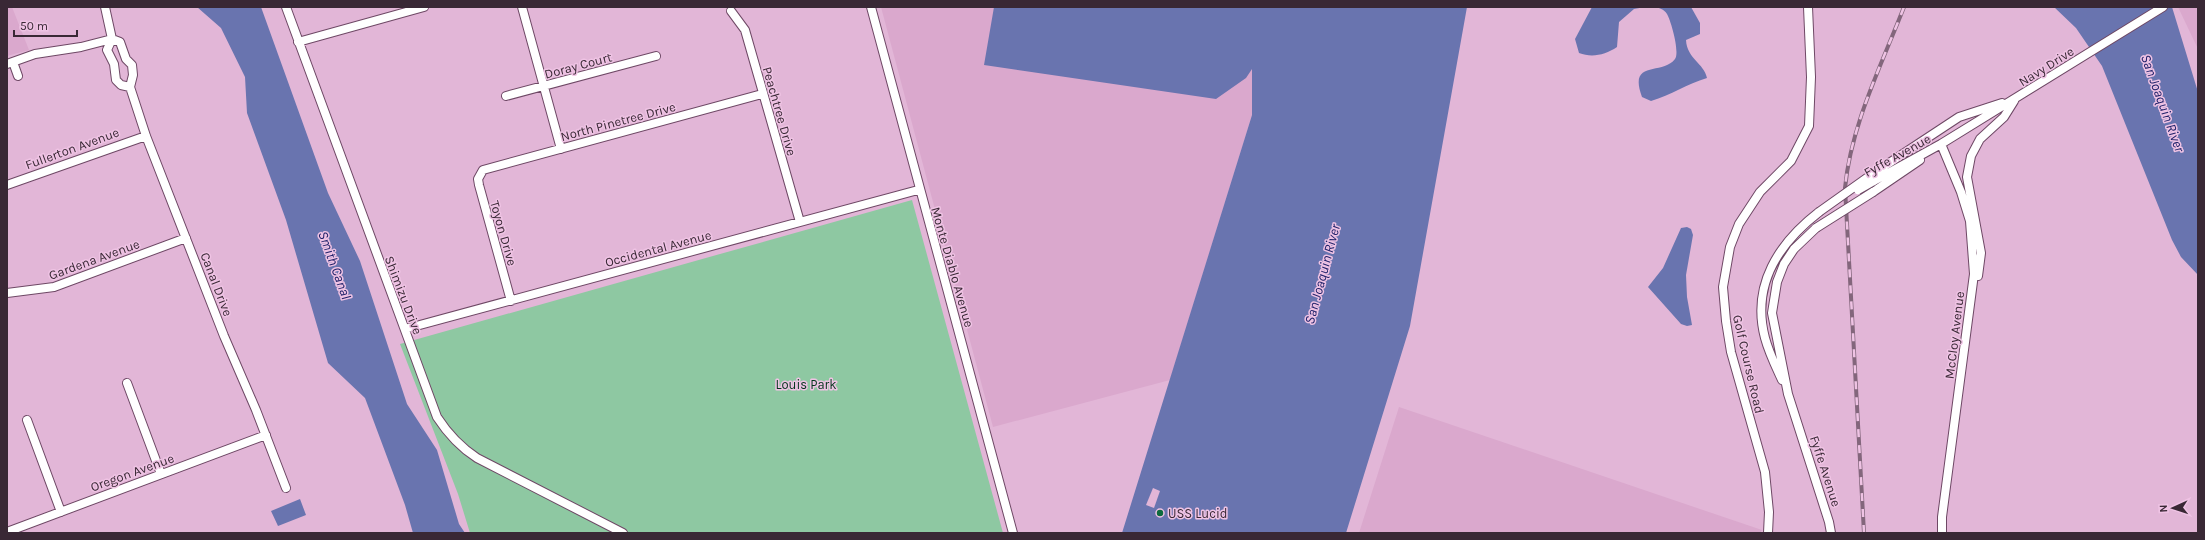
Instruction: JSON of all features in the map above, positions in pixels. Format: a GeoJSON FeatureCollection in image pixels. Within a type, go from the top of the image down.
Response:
{"type":"FeatureCollection","features":[{"type":"Feature","properties":{"kind":"street","name":"Canal Drive"},"geometry":{"type":"LineString","coordinates":[[105,7],[112,39],[107,50],[114,64],[116,80],[121,85],[130,87]]}},
{"type":"Feature","properties":{"kind":"street","name":"Shimizu Drive"},"geometry":{"type":"LineString","coordinates":[[286,7],[437,417],[453,440],[476,458],[590,518],[623,533]]}},
{"type":"Feature","properties":{"kind":"street"},"geometry":{"type":"LineString","coordinates":[[298,42],[424,7]]}},
{"type":"Feature","properties":{"kind":"street"},"geometry":{"type":"LineString","coordinates":[[522,7],[561,149]]}},
{"type":"Feature","properties":{"kind":"street","name":"Monte Diablo Avenue"},"geometry":{"type":"LineString","coordinates":[[871,7],[918,190],[941,267],[1013,533]]}},
{"type":"Feature","properties":{"kind":"street","name":"Golf Course Road"},"geometry":{"type":"LineString","coordinates":[[1768,533],[1769,512],[1764,472],[1731,352],[1723,287],[1730,247],[1739,224],[1760,192],[1791,161],[1809,126],[1811,77],[1808,7]]}},
{"type":"Feature","properties":{"kind":"street","name":"Navy Drive"},"geometry":{"type":"LineString","coordinates":[[1941,144],[2073,64],[2163,7]]}},
{"type":"Feature","properties":{"kind":"street","name":"Peachtree Drive"},"geometry":{"type":"LineString","coordinates":[[732,11],[745,30],[762,94],[800,222]]}},
{"type":"Feature","properties":{"kind":"street","name":"Canal Drive"},"geometry":{"type":"LineString","coordinates":[[112,39],[120,42],[126,59],[132,65],[133,75],[130,87],[146,136],[224,336],[266,435],[286,488]]}},
{"type":"Feature","properties":{"kind":"street"},"geometry":{"type":"LineString","coordinates":[[18,76],[10,63],[40,53],[81,47],[112,39]]}},
{"type":"Feature","properties":{"kind":"street","name":"Doray Court"},"geometry":{"type":"LineString","coordinates":[[506,96],[656,56]]}},
{"type":"Feature","properties":{"kind":"street"},"geometry":{"type":"LineString","coordinates":[[114,64],[126,59]]}},
{"type":"Feature","properties":{"kind":"street","name":"North Pinetree Drive"},"geometry":{"type":"LineString","coordinates":[[482,173],[488,167],[561,149],[762,94]]}},
{"type":"Feature","properties":{"kind":"street"},"geometry":{"type":"LineString","coordinates":[[1872,178],[1959,117],[2016,99]]}},
{"type":"Feature","properties":{"kind":"street"},"geometry":{"type":"LineString","coordinates":[[1970,313],[1977,287],[1981,252],[1967,177],[1971,156],[1980,139],[2004,117],[2016,99]]}},
{"type":"Feature","properties":{"kind":"street","name":"Fullerton Avenue"},"geometry":{"type":"LineString","coordinates":[[7,185],[146,136]]}},
{"type":"Feature","properties":{"kind":"street","name":"Fyffe Avenue"},"geometry":{"type":"LineString","coordinates":[[1788,394],[1769,352],[1764,337],[1762,314],[1764,288],[1777,255],[1788,239],[1799,227],[1817,214],[1872,178],[1941,144]]}},
{"type":"Feature","properties":{"kind":"street","name":"Fyffe Avenue"},"geometry":{"type":"LineString","coordinates":[[1831,533],[1829,522],[1788,394],[1774,329],[1774,297],[1777,282],[1784,264],[1794,249],[1816,228],[1898,177],[1941,144]]}},
{"type":"Feature","properties":{"kind":"street","name":"McCloy Avenue"},"geometry":{"type":"LineString","coordinates":[[1941,144],[1961,192],[1970,221],[1974,274],[1942,517],[1942,533]]}},
{"type":"Feature","properties":{"kind":"street","name":"Toyon Drive"},"geometry":{"type":"LineString","coordinates":[[482,173],[478,179],[479,185],[511,300]]}},
{"type":"Feature","properties":{"kind":"street","name":"Occidental Avenue"},"geometry":{"type":"LineString","coordinates":[[405,329],[918,190]]}},
{"type":"Feature","properties":{"kind":"street","name":"Gardena Avenue"},"geometry":{"type":"LineString","coordinates":[[7,293],[32,291],[58,286],[186,238]]}},
{"type":"Feature","properties":{"kind":"street"},"geometry":{"type":"LineString","coordinates":[[127,383],[161,474]]}},
{"type":"Feature","properties":{"kind":"street"},"geometry":{"type":"LineString","coordinates":[[27,420],[61,512]]}},
{"type":"Feature","properties":{"kind":"street","name":"Oregon Avenue"},"geometry":{"type":"LineString","coordinates":[[7,532],[266,435]]}},
{"type":"Feature","properties":{"kind":"shaded area"},"geometry":{"type":"Polygon","coordinates":[[[7,7],[12,7],[29,50],[7,56],[7,7]]]}},
{"type":"Feature","properties":{"kind":"shaded area"},"geometry":{"type":"Polygon","coordinates":[[[881,7],[1264,7],[1252,115],[1170,380],[993,427],[881,7]]]}},
{"type":"Feature","properties":{"kind":"shaded area"},"geometry":{"type":"Polygon","coordinates":[[[2178,7],[2198,7],[2198,49],[2178,7]]]}},
{"type":"Feature","properties":{"kind":"shaded area"},"geometry":{"type":"Polygon","coordinates":[[[1399,407],[1762,530],[1760,533],[1359,533],[1399,407]]]}},
{"type":"Feature","properties":{"kind":"green space","name":"Louis Park"},"geometry":{"type":"Polygon","coordinates":[[[912,200],[1003,533],[470,533],[458,494],[400,344],[912,200]]]}},
{"type":"Feature","properties":{"kind":"water","name":"Smith Canal"},"geometry":{"type":"Polygon","coordinates":[[[197,7],[261,7],[328,193],[360,261],[407,404],[437,450],[459,524],[465,533],[413,533],[405,505],[365,398],[328,363],[286,220],[247,113],[245,77],[221,28],[197,7]]]}},
{"type":"Feature","properties":{"kind":"water","name":"San Joaquin River"},"geometry":{"type":"Polygon","coordinates":[[[994,7],[1467,7],[1410,326],[1346,533],[1122,533],[1252,115],[1252,69],[1246,78],[1216,99],[984,65],[994,7]]]}},
{"type":"Feature","properties":{"kind":"water"},"geometry":{"type":"Polygon","coordinates":[[[1592,7],[1645,7],[1634,9],[1619,22],[1617,47],[1603,54],[1584,55],[1579,53],[1575,39],[1592,7]]]}},
{"type":"Feature","properties":{"kind":"water"},"geometry":{"type":"Polygon","coordinates":[[[1654,7],[1691,7],[1700,23],[1700,34],[1686,40],[1687,46],[1689,52],[1703,68],[1707,78],[1651,101],[1642,97],[1639,77],[1648,70],[1669,64],[1675,59],[1676,55],[1673,29],[1669,18],[1660,8],[1654,7]]]}},
{"type":"Feature","properties":{"kind":"water","name":"San Joaquin River"},"geometry":{"type":"Polygon","coordinates":[[[2054,7],[2172,7],[2198,92],[2198,275],[2181,257],[2172,240],[2102,66],[2076,28],[2054,7]]]}},
{"type":"Feature","properties":{"kind":"water"},"geometry":{"type":"Polygon","coordinates":[[[1687,227],[1691,229],[1693,235],[1686,275],[1687,297],[1692,325],[1687,326],[1681,324],[1648,287],[1663,268],[1681,228],[1687,227]]]}},
{"type":"Feature","properties":{"kind":"water"},"geometry":{"type":"Polygon","coordinates":[[[300,499],[306,515],[278,526],[271,511],[300,499]]]}},
{"type":"Feature","properties":{"kind":"pier"},"geometry":{"type":"Polygon","coordinates":[[[1153,488],[1160,491],[1154,508],[1146,505],[1153,488]]]}},
{"type":"Feature","properties":{"kind":"railway"},"geometry":{"type":"LineString","coordinates":[[1864,533],[1845,188],[1848,165],[1860,119],[1904,7]]}},
{"type":"Feature","properties":{"kind":"place","name":"USS Lucid"},"geometry":{"type":"Point","coordinates":[1160,513]}}]}
